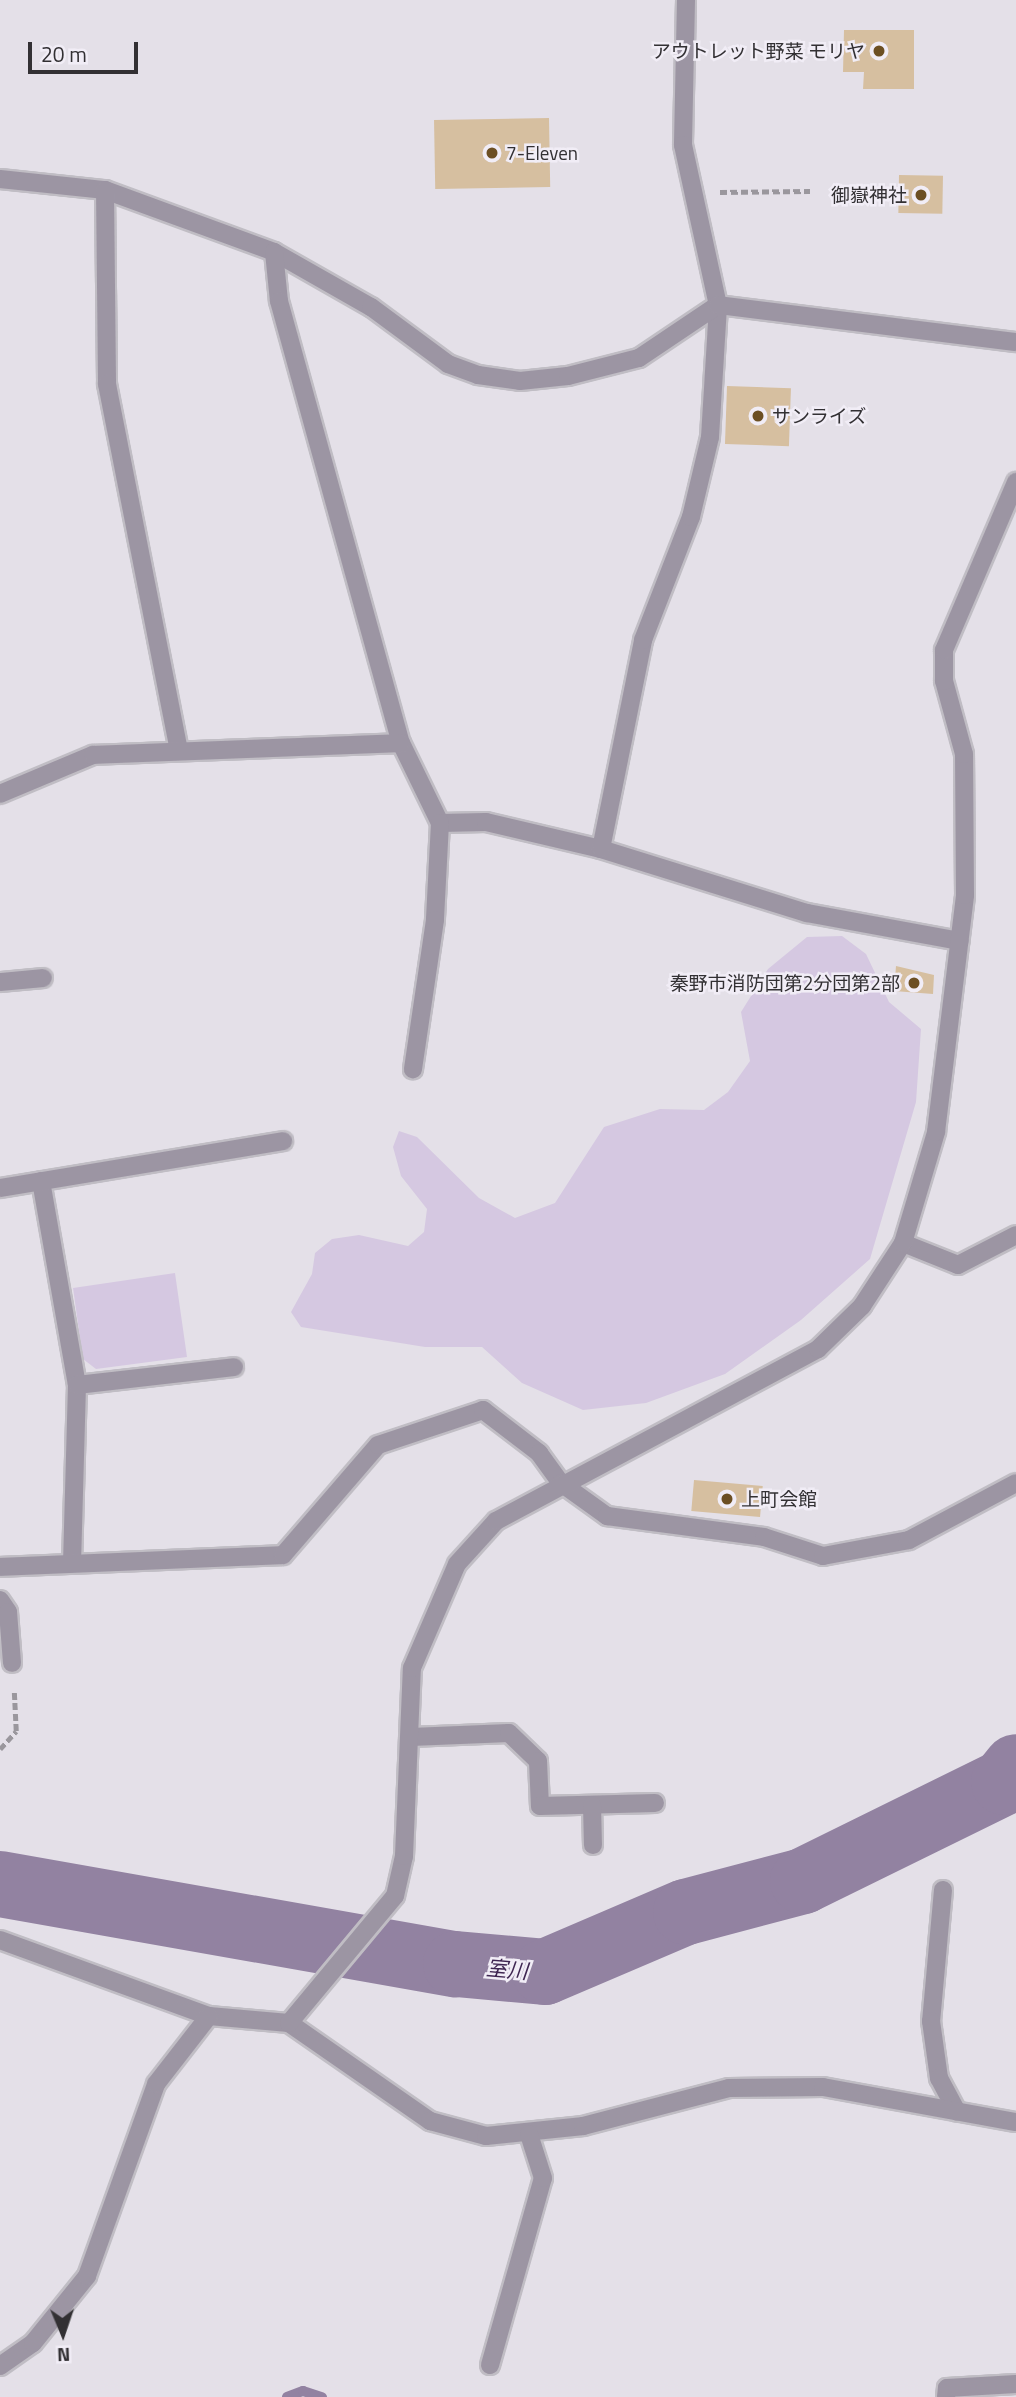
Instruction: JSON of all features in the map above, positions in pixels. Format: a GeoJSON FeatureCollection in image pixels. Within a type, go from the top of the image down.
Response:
{"type":"FeatureCollection","features":[{"type":"Feature","properties":{"kind":"street"},"geometry":{"type":"LineString","coordinates":[[601,849],[643,640],[691,517],[710,437],[718,305],[690,192],[683,145],[686,0]]}},
{"type":"Feature","properties":{"kind":"street"},"geometry":{"type":"LineString","coordinates":[[0,179],[105,190],[274,252],[371,307],[448,364],[520,381],[639,358],[718,305],[1016,341]]}},
{"type":"Feature","properties":{"kind":"street"},"geometry":{"type":"LineString","coordinates":[[105,190],[107,384],[179,750]]}},
{"type":"Feature","properties":{"kind":"street"},"geometry":{"type":"LineString","coordinates":[[274,252],[279,301],[401,743],[440,823],[435,920],[413,1069]]}},
{"type":"Feature","properties":{"kind":"street"},"geometry":{"type":"LineString","coordinates":[[289,2023],[323,1978],[395,1896],[411,1737],[412,1668],[457,1564],[496,1521],[561,1483],[818,1349],[862,1306],[903,1243],[936,1132],[952,1037],[968,827],[964,754],[944,681],[944,650],[1016,482]]}},
{"type":"Feature","properties":{"kind":"street"},"geometry":{"type":"LineString","coordinates":[[1,788],[93,755],[401,743]]}},
{"type":"Feature","properties":{"kind":"street"},"geometry":{"type":"LineString","coordinates":[[440,823],[486,822],[601,849],[807,913],[958,941]]}},
{"type":"Feature","properties":{"kind":"street"},"geometry":{"type":"LineString","coordinates":[[0,982],[43,978]]}},
{"type":"Feature","properties":{"kind":"street"},"geometry":{"type":"LineString","coordinates":[[0,1188],[283,1141]]}},
{"type":"Feature","properties":{"kind":"street"},"geometry":{"type":"LineString","coordinates":[[41,1181],[77,1385],[72,1562]]}},
{"type":"Feature","properties":{"kind":"street"},"geometry":{"type":"LineString","coordinates":[[903,1243],[958,1265],[1016,1235]]}},
{"type":"Feature","properties":{"kind":"street"},"geometry":{"type":"LineString","coordinates":[[77,1385],[234,1367]]}},
{"type":"Feature","properties":{"kind":"street"},"geometry":{"type":"LineString","coordinates":[[0,1567],[283,1555],[378,1445],[483,1410],[539,1452],[561,1483],[607,1516],[764,1536],[823,1556],[909,1540],[1016,1483]]}},
{"type":"Feature","properties":{"kind":"street"},"geometry":{"type":"LineString","coordinates":[[0,1600],[8,1612],[12,1662]]}},
{"type":"Feature","properties":{"kind":"street"},"geometry":{"type":"LineString","coordinates":[[411,1737],[509,1733],[538,1761],[540,1806],[655,1803]]}},
{"type":"Feature","properties":{"kind":"street"},"geometry":{"type":"LineString","coordinates":[[592,1805],[593,1845]]}},
{"type":"Feature","properties":{"kind":"street"},"geometry":{"type":"LineString","coordinates":[[943,1890],[931,2021],[939,2078],[957,2112]]}},
{"type":"Feature","properties":{"kind":"street"},"geometry":{"type":"LineString","coordinates":[[0,1940],[209,2015],[289,2023],[430,2121],[486,2137],[529,2134],[729,2088],[823,2087],[1016,2122]]}},
{"type":"Feature","properties":{"kind":"street"},"geometry":{"type":"LineString","coordinates":[[0,2366],[33,2343],[87,2276],[156,2084],[209,2015]]}},
{"type":"Feature","properties":{"kind":"street"},"geometry":{"type":"LineString","coordinates":[[490,2365],[543,2178],[529,2134]]}},
{"type":"Feature","properties":{"kind":"street"},"geometry":{"type":"LineString","coordinates":[[946,2397],[947,2388],[1016,2384]]}},
{"type":"Feature","properties":{"kind":"path"},"geometry":{"type":"LineString","coordinates":[[690,192],[810,191]]}},
{"type":"Feature","properties":{"kind":"path"},"geometry":{"type":"LineString","coordinates":[[0,1749],[16,1731],[12,1662]]}},
{"type":"Feature","properties":{"kind":"shaded area"},"geometry":{"type":"Polygon","coordinates":[[[842,936],[866,954],[889,1002],[921,1029],[916,1102],[870,1259],[801,1320],[725,1374],[646,1403],[583,1410],[522,1383],[482,1347],[425,1347],[301,1327],[291,1312],[312,1274],[315,1253],[332,1239],[359,1235],[408,1246],[424,1232],[427,1209],[401,1176],[393,1147],[399,1131],[417,1137],[479,1198],[515,1218],[555,1203],[604,1127],[660,1109],[704,1110],[728,1092],[750,1061],[741,1012],[768,969],[807,937],[842,936]]]}},
{"type":"Feature","properties":{"kind":"shaded area"},"geometry":{"type":"Polygon","coordinates":[[[175,1273],[187,1357],[96,1369],[83,1359],[73,1288],[175,1273]]]}},
{"type":"Feature","properties":{"kind":"building","name":"アウトレット野菜 モリヤ"},"geometry":{"type":"Polygon","coordinates":[[[844,30],[914,30],[914,89],[863,89],[864,72],[843,72],[844,30]]]}},
{"type":"Feature","properties":{"kind":"building","name":"7-Eleven"},"geometry":{"type":"Polygon","coordinates":[[[549,118],[550,187],[435,189],[434,120],[549,118]]]}},
{"type":"Feature","properties":{"kind":"building","name":"御嶽神社"},"geometry":{"type":"Polygon","coordinates":[[[899,175],[943,176],[942,214],[898,213],[899,175]]]}},
{"type":"Feature","properties":{"kind":"building","name":"サンライズ"},"geometry":{"type":"Polygon","coordinates":[[[727,386],[791,388],[789,446],[725,444],[727,386]]]}},
{"type":"Feature","properties":{"kind":"building","name":"秦野市消防団第2分団第2部"},"geometry":{"type":"Polygon","coordinates":[[[896,966],[934,975],[933,994],[894,991],[896,966]]]}},
{"type":"Feature","properties":{"kind":"building","name":"上町会館"},"geometry":{"type":"Polygon","coordinates":[[[694,1480],[763,1486],[760,1517],[691,1511],[694,1480]]]}},
{"type":"Feature","properties":{"kind":"waterway","name":"室川"},"geometry":{"type":"LineString","coordinates":[[0,1884],[456,1964],[545,1972],[686,1912],[803,1881],[1004,1782],[1016,1767]]}},
{"type":"Feature","properties":{"kind":"waterway"},"geometry":{"type":"LineString","coordinates":[[287,2397],[303,2391],[322,2397]]}},
{"type":"Feature","properties":{"kind":"place","name":"アウトレット野菜 モリヤ"},"geometry":{"type":"Point","coordinates":[879,51]}},
{"type":"Feature","properties":{"kind":"place","name":"7-Eleven"},"geometry":{"type":"Point","coordinates":[492,153]}},
{"type":"Feature","properties":{"kind":"place","name":"御嶽神社"},"geometry":{"type":"Point","coordinates":[921,195]}},
{"type":"Feature","properties":{"kind":"place","name":"サンライズ"},"geometry":{"type":"Point","coordinates":[758,416]}},
{"type":"Feature","properties":{"kind":"place","name":"秦野市消防団第2分団第2部"},"geometry":{"type":"Point","coordinates":[914,983]}},
{"type":"Feature","properties":{"kind":"place","name":"上町会館"},"geometry":{"type":"Point","coordinates":[727,1499]}}]}
